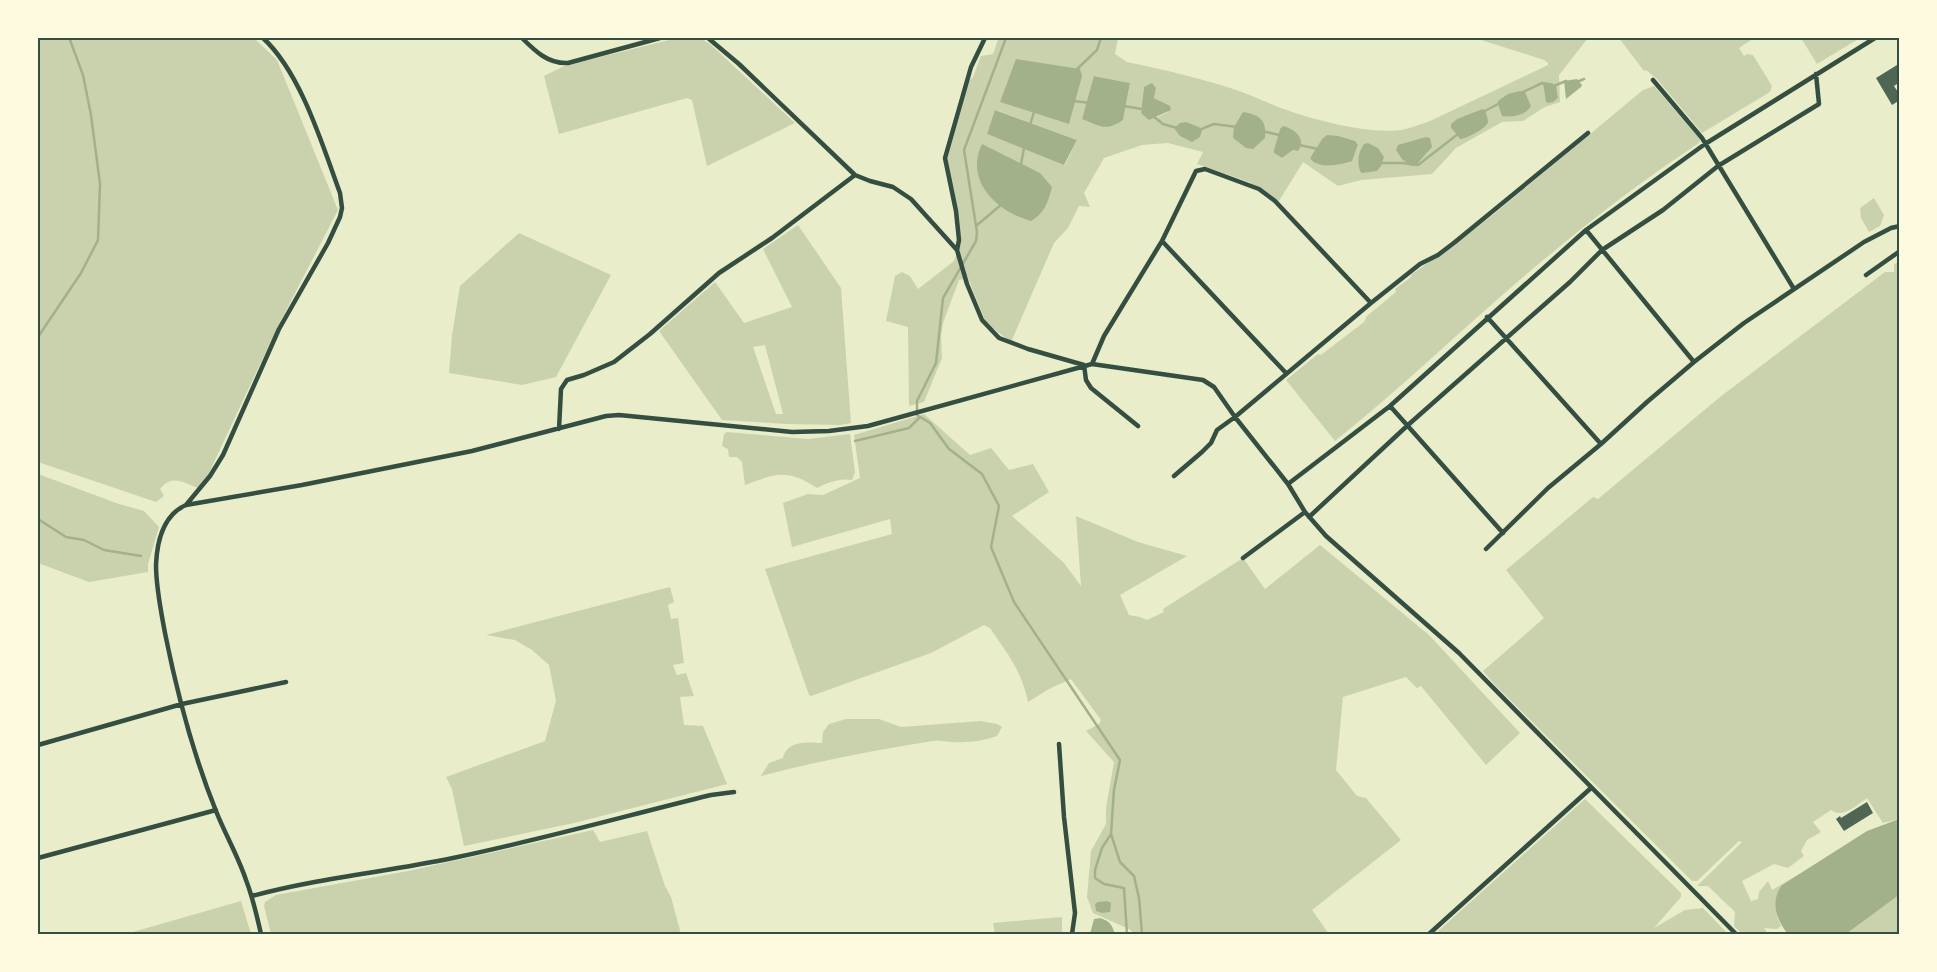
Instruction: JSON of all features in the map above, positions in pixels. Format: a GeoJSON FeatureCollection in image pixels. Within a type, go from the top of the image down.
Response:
{"type":"FeatureCollection","features":[{"type":"Feature","properties":{"kind":"street"},"geometry":{"type":"LineString","coordinates":[[186,505],[210,476],[223,455],[278,329],[328,243],[342,208],[340,193],[301,94],[286,65],[263,38]]}},
{"type":"Feature","properties":{"kind":"street"},"geometry":{"type":"LineString","coordinates":[[522,38],[548,60],[558,64],[568,63],[660,38]]}},
{"type":"Feature","properties":{"kind":"street"},"geometry":{"type":"LineString","coordinates":[[708,38],[739,64],[855,175],[870,182],[893,187],[911,199],[957,250],[967,284],[982,320],[999,338],[1028,349],[1084,365]]}},
{"type":"Feature","properties":{"kind":"street"},"geometry":{"type":"LineString","coordinates":[[957,250],[959,240],[956,211],[945,158],[971,68],[985,38]]}},
{"type":"Feature","properties":{"kind":"street"},"geometry":{"type":"LineString","coordinates":[[1288,484],[1390,406],[1586,230],[1705,144],[1875,38]]}},
{"type":"Feature","properties":{"kind":"street"},"geometry":{"type":"LineString","coordinates":[[1309,517],[1408,425],[1570,282],[1602,250],[1663,210],[1718,166],[1820,104],[1816,74]]}},
{"type":"Feature","properties":{"kind":"street"},"geometry":{"type":"LineString","coordinates":[[1653,80],[1702,138],[1794,289]]}},
{"type":"Feature","properties":{"kind":"street"},"geometry":{"type":"LineString","coordinates":[[1174,476],[1211,443],[1217,430],[1235,418],[1371,303],[1420,264],[1438,255],[1455,242],[1588,133]]}},
{"type":"Feature","properties":{"kind":"street"},"geometry":{"type":"LineString","coordinates":[[1092,364],[1104,336],[1162,241],[1196,171],[1204,169],[1259,189],[1275,201],[1371,303]]}},
{"type":"Feature","properties":{"kind":"street"},"geometry":{"type":"LineString","coordinates":[[560,429],[561,389],[567,380],[614,362],[650,334],[719,273],[772,238],[855,175]]}},
{"type":"Feature","properties":{"kind":"street"},"geometry":{"type":"LineString","coordinates":[[1486,549],[1548,488],[1694,362],[1744,323],[1864,242],[1891,228],[1900,226]]}},
{"type":"Feature","properties":{"kind":"street"},"geometry":{"type":"LineString","coordinates":[[1586,230],[1694,362]]}},
{"type":"Feature","properties":{"kind":"street"},"geometry":{"type":"LineString","coordinates":[[1162,241],[1286,373]]}},
{"type":"Feature","properties":{"kind":"street"},"geometry":{"type":"LineString","coordinates":[[1866,275],[1900,251]]}},
{"type":"Feature","properties":{"kind":"street"},"geometry":{"type":"LineString","coordinates":[[1487,317],[1601,444]]}},
{"type":"Feature","properties":{"kind":"street"},"geometry":{"type":"LineString","coordinates":[[262,934],[252,896],[216,810],[194,749],[162,616],[156,566],[160,538],[167,520],[176,510],[186,505],[407,464],[560,429],[595,418],[619,416],[773,431],[810,432],[862,427],[1092,364],[1204,380],[1214,387],[1235,418],[1288,484],[1305,512],[1326,536],[1459,653],[1736,934]]}},
{"type":"Feature","properties":{"kind":"street"},"geometry":{"type":"LineString","coordinates":[[1084,365],[1086,380],[1091,388],[1138,426]]}},
{"type":"Feature","properties":{"kind":"street"},"geometry":{"type":"LineString","coordinates":[[1390,406],[1503,533]]}},
{"type":"Feature","properties":{"kind":"street"},"geometry":{"type":"LineString","coordinates":[[1243,558],[1305,512]]}},
{"type":"Feature","properties":{"kind":"street"},"geometry":{"type":"LineString","coordinates":[[38,745],[182,704],[286,682]]}},
{"type":"Feature","properties":{"kind":"street"},"geometry":{"type":"LineString","coordinates":[[1059,744],[1064,817],[1075,913],[1072,934]]}},
{"type":"Feature","properties":{"kind":"street"},"geometry":{"type":"LineString","coordinates":[[1429,934],[1591,788]]}},
{"type":"Feature","properties":{"kind":"street"},"geometry":{"type":"LineString","coordinates":[[252,896],[345,875],[454,858],[711,795],[734,792]]}},
{"type":"Feature","properties":{"kind":"street"},"geometry":{"type":"LineString","coordinates":[[38,858],[216,810]]}},
{"type":"Feature","properties":{"kind":"shaded area"},"geometry":{"type":"Polygon","coordinates":[[[38,38],[254,38],[277,60],[338,210],[278,326],[207,477],[198,488],[178,481],[164,484],[160,489],[164,496],[156,502],[38,462],[38,38]]]}},
{"type":"Feature","properties":{"kind":"shaded area"},"geometry":{"type":"Polygon","coordinates":[[[677,38],[700,38],[710,44],[795,123],[707,166],[692,100],[687,98],[559,134],[544,76],[564,66],[677,38]]]}},
{"type":"Feature","properties":{"kind":"shaded area"},"geometry":{"type":"Polygon","coordinates":[[[997,38],[1118,38],[1115,54],[1127,62],[1214,83],[1294,113],[1324,121],[1357,128],[1387,131],[1401,130],[1430,121],[1548,65],[1544,60],[1475,38],[1588,38],[1559,75],[1560,102],[1545,107],[1523,121],[1502,122],[1456,148],[1432,174],[1361,180],[1338,186],[1303,162],[1279,201],[1249,182],[1197,164],[1203,152],[1168,143],[1142,145],[1104,158],[1084,193],[1090,207],[1079,206],[1068,228],[1054,243],[1011,342],[986,323],[968,278],[959,280],[943,323],[941,336],[942,358],[924,402],[909,406],[908,327],[886,321],[895,276],[902,272],[910,276],[918,289],[954,261],[958,249],[956,222],[943,158],[964,85],[973,77],[981,56],[993,54],[997,38]],[[1095,76],[1082,119],[1123,120],[1130,83],[1095,76]],[[1144,87],[1141,113],[1156,118],[1168,112],[1160,101],[1154,98],[1156,88],[1144,87]],[[1482,109],[1458,119],[1451,128],[1460,139],[1485,110],[1482,109]],[[996,110],[987,134],[1065,165],[1077,140],[996,110]],[[1265,127],[1233,138],[1247,148],[1265,138],[1265,127]],[[1280,129],[1274,153],[1282,158],[1293,150],[1298,151],[1280,129]],[[1322,139],[1310,158],[1340,164],[1350,159],[1355,154],[1358,145],[1322,139]]]}},
{"type":"Feature","properties":{"kind":"shaded area"},"geometry":{"type":"Polygon","coordinates":[[[1619,38],[1754,38],[1739,48],[1744,56],[1747,54],[1753,55],[1772,86],[1770,92],[1702,133],[1657,79],[1646,70],[1644,71],[1619,38]]]}},
{"type":"Feature","properties":{"kind":"shaded area"},"geometry":{"type":"Polygon","coordinates":[[[1801,38],[1860,38],[1817,64],[1801,38]]]}},
{"type":"Feature","properties":{"kind":"shaded area"},"geometry":{"type":"Polygon","coordinates":[[[1016,59],[1080,69],[1082,76],[1069,124],[1000,102],[1016,59]]]}},
{"type":"Feature","properties":{"kind":"shaded area"},"geometry":{"type":"Polygon","coordinates":[[[1094,76],[1130,83],[1123,120],[1117,124],[1103,127],[1082,119],[1094,76]]]}},
{"type":"Feature","properties":{"kind":"shaded area"},"geometry":{"type":"Polygon","coordinates":[[[1577,79],[1582,85],[1581,87],[1566,99],[1564,81],[1577,79]]]}},
{"type":"Feature","properties":{"kind":"shaded area"},"geometry":{"type":"Polygon","coordinates":[[[1543,82],[1552,83],[1556,86],[1558,98],[1553,102],[1546,102],[1543,82]]]}},
{"type":"Feature","properties":{"kind":"shaded area"},"geometry":{"type":"Polygon","coordinates":[[[1152,83],[1156,88],[1154,98],[1170,106],[1171,110],[1149,120],[1141,113],[1144,87],[1152,83]]]}},
{"type":"Feature","properties":{"kind":"shaded area"},"geometry":{"type":"Polygon","coordinates":[[[1654,86],[1700,139],[1699,143],[1603,212],[1565,242],[1335,441],[1286,380],[1318,354],[1321,355],[1364,322],[1367,316],[1396,292],[1395,289],[1410,278],[1412,274],[1494,214],[1643,90],[1654,86]]]}},
{"type":"Feature","properties":{"kind":"shaded area"},"geometry":{"type":"Polygon","coordinates":[[[1520,91],[1525,92],[1531,106],[1529,109],[1518,115],[1502,116],[1498,101],[1508,94],[1520,91]]]}},
{"type":"Feature","properties":{"kind":"shaded area"},"geometry":{"type":"Polygon","coordinates":[[[1482,109],[1485,110],[1487,124],[1476,133],[1460,139],[1451,128],[1451,124],[1457,119],[1482,109]]]}},
{"type":"Feature","properties":{"kind":"shaded area"},"geometry":{"type":"Polygon","coordinates":[[[995,110],[1077,140],[1064,165],[987,134],[995,110]]]}},
{"type":"Feature","properties":{"kind":"shaded area"},"geometry":{"type":"Polygon","coordinates":[[[1243,112],[1261,119],[1265,127],[1265,138],[1253,149],[1246,148],[1233,138],[1234,127],[1243,112]]]}},
{"type":"Feature","properties":{"kind":"shaded area"},"geometry":{"type":"Polygon","coordinates":[[[1186,122],[1202,130],[1200,137],[1192,142],[1180,136],[1174,128],[1180,123],[1186,122]]]}},
{"type":"Feature","properties":{"kind":"shaded area"},"geometry":{"type":"Polygon","coordinates":[[[1283,126],[1292,129],[1298,135],[1301,142],[1298,151],[1293,150],[1282,158],[1274,153],[1274,150],[1280,129],[1283,126]]]}},
{"type":"Feature","properties":{"kind":"shaded area"},"geometry":{"type":"Polygon","coordinates":[[[1327,135],[1355,141],[1358,145],[1352,161],[1329,165],[1315,163],[1310,158],[1322,139],[1327,135]]]}},
{"type":"Feature","properties":{"kind":"shaded area"},"geometry":{"type":"Polygon","coordinates":[[[1426,137],[1430,138],[1432,147],[1417,164],[1411,166],[1402,159],[1396,150],[1398,145],[1426,137]]]}},
{"type":"Feature","properties":{"kind":"shaded area"},"geometry":{"type":"Polygon","coordinates":[[[1368,143],[1378,148],[1384,157],[1377,171],[1362,173],[1358,160],[1364,144],[1368,143]]]}},
{"type":"Feature","properties":{"kind":"shaded area"},"geometry":{"type":"Polygon","coordinates":[[[982,144],[1040,173],[1052,187],[1045,207],[1036,218],[1031,221],[1018,217],[1006,210],[987,193],[977,170],[982,144]]]}},
{"type":"Feature","properties":{"kind":"shaded area"},"geometry":{"type":"Polygon","coordinates":[[[1874,198],[1884,215],[1880,226],[1869,232],[1861,218],[1860,208],[1874,198]]]}},
{"type":"Feature","properties":{"kind":"shaded area"},"geometry":{"type":"Polygon","coordinates":[[[798,225],[841,288],[851,423],[840,425],[787,424],[722,420],[659,331],[715,282],[744,323],[792,307],[763,249],[798,225]],[[765,345],[753,347],[776,414],[783,414],[765,345]]]}},
{"type":"Feature","properties":{"kind":"shaded area"},"geometry":{"type":"Polygon","coordinates":[[[519,233],[611,275],[556,377],[522,385],[449,373],[452,335],[460,286],[519,233]]]}},
{"type":"Feature","properties":{"kind":"shaded area"},"geometry":{"type":"Polygon","coordinates":[[[1899,260],[1899,819],[1883,823],[1867,798],[1850,810],[1840,813],[1831,810],[1813,822],[1821,832],[1807,840],[1801,851],[1804,856],[1788,868],[1774,864],[1742,881],[1751,901],[1758,899],[1759,892],[1768,881],[1772,890],[1801,873],[1782,885],[1777,917],[1781,926],[1777,929],[1764,928],[1768,934],[1742,934],[1734,926],[1735,912],[1708,886],[1697,886],[1742,842],[1739,841],[1697,881],[1692,881],[1483,671],[1544,618],[1506,570],[1593,497],[1598,499],[1720,397],[1885,272],[1894,272],[1894,265],[1899,260]]]}},
{"type":"Feature","properties":{"kind":"shaded area"},"geometry":{"type":"Polygon","coordinates":[[[924,414],[970,455],[991,448],[1009,470],[1033,464],[1049,492],[1012,516],[1064,563],[1081,586],[1076,516],[1138,542],[1187,556],[1120,595],[1129,615],[1147,620],[1164,612],[1163,609],[1243,558],[1265,589],[1320,545],[1429,635],[1520,733],[1486,765],[1421,686],[1417,688],[1406,677],[1343,697],[1336,770],[1357,796],[1366,798],[1401,840],[1312,910],[1329,934],[1135,934],[1129,929],[1093,913],[1087,897],[1091,851],[1106,824],[1106,808],[1114,762],[1086,731],[1099,724],[1101,720],[1071,679],[1049,689],[1028,702],[1018,671],[990,628],[984,625],[931,653],[811,696],[809,695],[765,569],[892,534],[890,519],[792,547],[783,503],[808,494],[823,495],[860,478],[854,435],[924,414]]]}},
{"type":"Feature","properties":{"kind":"shaded area"},"geometry":{"type":"Polygon","coordinates":[[[727,432],[808,439],[850,434],[855,472],[852,480],[834,481],[817,488],[798,478],[782,475],[745,485],[742,462],[737,457],[729,457],[728,449],[722,446],[724,434],[727,432]]]}},
{"type":"Feature","properties":{"kind":"shaded area"},"geometry":{"type":"Polygon","coordinates":[[[38,474],[119,504],[144,511],[159,527],[148,564],[148,572],[89,582],[38,563],[38,474]]]}},
{"type":"Feature","properties":{"kind":"shaded area"},"geometry":{"type":"Polygon","coordinates":[[[670,587],[674,602],[668,605],[671,619],[678,618],[684,663],[673,665],[677,675],[686,673],[694,696],[680,697],[684,725],[703,726],[727,784],[574,823],[464,846],[452,789],[446,777],[545,741],[556,701],[549,665],[532,650],[515,640],[486,635],[670,587]]]}},
{"type":"Feature","properties":{"kind":"shaded area"},"geometry":{"type":"Polygon","coordinates":[[[846,719],[879,719],[901,727],[981,721],[997,724],[1002,727],[997,736],[981,740],[964,742],[936,741],[911,744],[761,776],[769,763],[783,758],[785,752],[793,745],[811,742],[822,743],[823,732],[829,724],[846,719]]]}},
{"type":"Feature","properties":{"kind":"shaded area"},"geometry":{"type":"Polygon","coordinates":[[[1585,799],[1681,893],[1681,897],[1654,928],[1685,910],[1703,908],[1728,934],[1435,934],[1585,799]]]}},
{"type":"Feature","properties":{"kind":"shaded area"},"geometry":{"type":"Polygon","coordinates":[[[1899,819],[1899,895],[1846,934],[1788,934],[1780,923],[1775,904],[1778,891],[1782,885],[1867,831],[1899,819]]]}},
{"type":"Feature","properties":{"kind":"shaded area"},"geometry":{"type":"Polygon","coordinates":[[[593,830],[600,842],[647,831],[665,886],[671,897],[681,934],[271,934],[264,906],[265,902],[276,895],[408,871],[593,830]]]}},
{"type":"Feature","properties":{"kind":"shaded area"},"geometry":{"type":"Polygon","coordinates":[[[1899,895],[1899,934],[1846,934],[1899,895]]]}},
{"type":"Feature","properties":{"kind":"shaded area"},"geometry":{"type":"Polygon","coordinates":[[[241,901],[251,934],[126,934],[241,901]]]}},
{"type":"Feature","properties":{"kind":"shaded area"},"geometry":{"type":"Polygon","coordinates":[[[1107,901],[1111,903],[1110,912],[1102,913],[1096,911],[1095,904],[1107,901]]]}},
{"type":"Feature","properties":{"kind":"shaded area"},"geometry":{"type":"Polygon","coordinates":[[[1062,917],[1062,934],[995,934],[993,923],[1062,917]]]}},
{"type":"Feature","properties":{"kind":"shaded area"},"geometry":{"type":"Polygon","coordinates":[[[1100,918],[1110,924],[1115,934],[1090,934],[1094,919],[1100,918]]]}},
{"type":"Feature","properties":{"kind":"building"},"geometry":{"type":"Polygon","coordinates":[[[1897,65],[1900,68],[1900,82],[1894,86],[1900,95],[1900,100],[1892,105],[1876,78],[1897,65]]]}},
{"type":"Feature","properties":{"kind":"building"},"geometry":{"type":"Polygon","coordinates":[[[1867,802],[1873,813],[1844,831],[1836,819],[1840,816],[1841,818],[1867,802]]]}},
{"type":"Feature","properties":{"kind":"waterway"},"geometry":{"type":"LineString","coordinates":[[1006,38],[964,150],[977,232],[976,241],[943,298],[936,363],[917,401],[917,415],[930,423],[949,449],[982,474],[999,506],[991,547],[1014,602],[1120,760],[1114,790],[1111,834],[1102,848],[1095,870],[1095,878],[1104,884],[1124,888],[1127,934]]}},
{"type":"Feature","properties":{"kind":"waterway"},"geometry":{"type":"LineString","coordinates":[[1075,71],[1097,50],[1101,38]]}},
{"type":"Feature","properties":{"kind":"waterway"},"geometry":{"type":"LineString","coordinates":[[38,337],[81,273],[98,240],[100,184],[91,115],[83,75],[70,40]]}},
{"type":"Feature","properties":{"kind":"waterway"},"geometry":{"type":"LineString","coordinates":[[1577,82],[1584,79]]}},
{"type":"Feature","properties":{"kind":"waterway"},"geometry":{"type":"LineString","coordinates":[[1556,85],[1566,81]]}},
{"type":"Feature","properties":{"kind":"waterway"},"geometry":{"type":"LineString","coordinates":[[1523,92],[1542,83],[1545,84]]}},
{"type":"Feature","properties":{"kind":"waterway"},"geometry":{"type":"LineString","coordinates":[[1074,101],[1090,103]]}},
{"type":"Feature","properties":{"kind":"waterway"},"geometry":{"type":"LineString","coordinates":[[1483,112],[1500,103]]}},
{"type":"Feature","properties":{"kind":"waterway"},"geometry":{"type":"LineString","coordinates":[[1123,106],[1142,109]]}},
{"type":"Feature","properties":{"kind":"waterway"},"geometry":{"type":"LineString","coordinates":[[1030,125],[1034,112]]}},
{"type":"Feature","properties":{"kind":"waterway"},"geometry":{"type":"LineString","coordinates":[[1153,116],[1163,124],[1177,128]]}},
{"type":"Feature","properties":{"kind":"waterway"},"geometry":{"type":"LineString","coordinates":[[1199,130],[1214,124],[1237,127]]}},
{"type":"Feature","properties":{"kind":"waterway"},"geometry":{"type":"LineString","coordinates":[[1262,131],[1279,135]]}},
{"type":"Feature","properties":{"kind":"waterway"},"geometry":{"type":"LineString","coordinates":[[1380,163],[1418,165],[1458,134]]}},
{"type":"Feature","properties":{"kind":"waterway"},"geometry":{"type":"LineString","coordinates":[[1299,145],[1318,149]]}},
{"type":"Feature","properties":{"kind":"waterway"},"geometry":{"type":"LineString","coordinates":[[1021,164],[1024,148]]}},
{"type":"Feature","properties":{"kind":"waterway"},"geometry":{"type":"LineString","coordinates":[[976,226],[1002,204]]}},
{"type":"Feature","properties":{"kind":"waterway"},"geometry":{"type":"LineString","coordinates":[[855,441],[909,428],[920,417]]}},
{"type":"Feature","properties":{"kind":"waterway"},"geometry":{"type":"LineString","coordinates":[[38,519],[66,537],[84,540],[104,550],[141,556]]}},
{"type":"Feature","properties":{"kind":"waterway"},"geometry":{"type":"LineString","coordinates":[[1111,834],[1120,862],[1134,876],[1139,898],[1142,934]]}}]}
